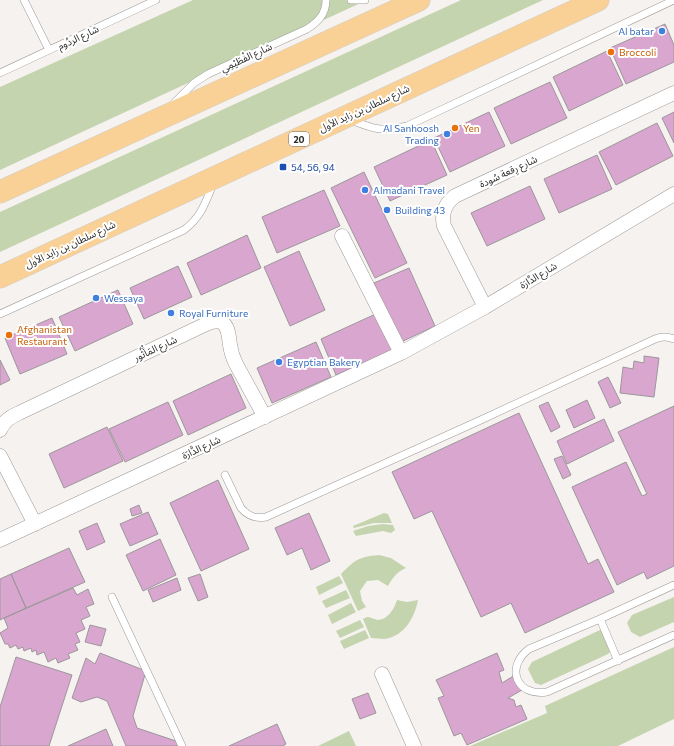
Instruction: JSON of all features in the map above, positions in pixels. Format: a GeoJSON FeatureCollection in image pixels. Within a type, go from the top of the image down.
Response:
{"type":"FeatureCollection","features":[{"type":"Feature","properties":{"kind":"main road"},"geometry":{"type":"LineString","coordinates":[[0,192],[419,0]]}},
{"type":"Feature","properties":{"kind":"main road","name":"شارع سلطان بن زايد الأول"},"geometry":{"type":"LineString","coordinates":[[0,277],[598,0]]}},
{"type":"Feature","properties":{"kind":"street","name":"شارع رِقعة سُودة"},"geometry":{"type":"LineString","coordinates":[[485,307],[444,226],[443,213],[450,201],[455,196],[674,93]]}},
{"type":"Feature","properties":{"kind":"street","name":"شارع الدَّارَة"},"geometry":{"type":"LineString","coordinates":[[0,540],[401,353],[485,307],[674,194]]}},
{"type":"Feature","properties":{"kind":"street"},"geometry":{"type":"LineString","coordinates":[[342,236],[401,353]]}},
{"type":"Feature","properties":{"kind":"street","name":"شارع المَأْثُور"},"geometry":{"type":"LineString","coordinates":[[0,430],[10,418],[19,413],[215,321],[221,322],[229,330],[231,350],[236,364],[265,417]]}},
{"type":"Feature","properties":{"kind":"street"},"geometry":{"type":"LineString","coordinates":[[0,456],[35,524]]}},
{"type":"Feature","properties":{"kind":"street"},"geometry":{"type":"LineString","coordinates":[[382,674],[414,746]]}},
{"type":"Feature","properties":{"kind":"lane"},"geometry":{"type":"LineString","coordinates":[[24,0],[49,50]]}},
{"type":"Feature","properties":{"kind":"lane","name":"شارع الردُوم"},"geometry":{"type":"LineString","coordinates":[[0,73],[156,0]]}},
{"type":"Feature","properties":{"kind":"lane","name":"شارع الفْطَيْمِي"},"geometry":{"type":"LineString","coordinates":[[164,117],[183,94],[208,74],[317,23],[324,14],[326,0]]}},
{"type":"Feature","properties":{"kind":"lane"},"geometry":{"type":"LineString","coordinates":[[351,0],[365,0]]}},
{"type":"Feature","properties":{"kind":"lane"},"geometry":{"type":"LineString","coordinates":[[345,117],[374,129],[395,129],[407,126],[674,0]]}},
{"type":"Feature","properties":{"kind":"lane"},"geometry":{"type":"LineString","coordinates":[[0,314],[184,230],[200,215],[215,178]]}},
{"type":"Feature","properties":{"kind":"lane"},"geometry":{"type":"LineString","coordinates":[[225,475],[244,512],[253,517],[266,517],[483,419],[655,338],[668,336],[674,339]]}},
{"type":"Feature","properties":{"kind":"lane"},"geometry":{"type":"LineString","coordinates":[[674,585],[600,619],[529,648],[517,661],[515,670],[517,679],[529,692],[546,692],[674,635]]}},
{"type":"Feature","properties":{"kind":"lane"},"geometry":{"type":"LineString","coordinates":[[112,597],[182,746]]}},
{"type":"Feature","properties":{"kind":"lane"},"geometry":{"type":"LineString","coordinates":[[600,619],[618,661]]}},
{"type":"Feature","properties":{"kind":"green space"},"geometry":{"type":"Polygon","coordinates":[[[193,0],[367,0],[0,170],[0,87],[193,0]]]}},
{"type":"Feature","properties":{"kind":"green space"},"geometry":{"type":"Polygon","coordinates":[[[461,0],[543,0],[0,252],[0,212],[461,0]]]}},
{"type":"Feature","properties":{"kind":"green space"},"geometry":{"type":"Polygon","coordinates":[[[384,513],[388,514],[392,523],[374,523],[354,528],[353,526],[384,513]]]}},
{"type":"Feature","properties":{"kind":"green space"},"geometry":{"type":"Polygon","coordinates":[[[383,524],[393,525],[395,530],[391,533],[383,531],[356,536],[353,531],[368,526],[383,524]]]}},
{"type":"Feature","properties":{"kind":"green space"},"geometry":{"type":"Polygon","coordinates":[[[379,555],[391,558],[406,568],[396,575],[388,586],[378,580],[367,581],[360,591],[362,601],[366,607],[358,611],[341,574],[350,565],[361,558],[379,555]]]}},
{"type":"Feature","properties":{"kind":"green space"},"geometry":{"type":"Polygon","coordinates":[[[339,576],[343,583],[319,595],[316,587],[339,576]]]}},
{"type":"Feature","properties":{"kind":"green space"},"geometry":{"type":"Polygon","coordinates":[[[346,590],[350,598],[326,608],[322,601],[346,590]]]}},
{"type":"Feature","properties":{"kind":"green space"},"geometry":{"type":"Polygon","coordinates":[[[674,597],[674,622],[640,637],[631,632],[627,623],[632,615],[674,597]]]}},
{"type":"Feature","properties":{"kind":"green space"},"geometry":{"type":"Polygon","coordinates":[[[397,600],[407,602],[418,600],[414,613],[407,625],[403,630],[391,637],[384,639],[371,638],[363,619],[367,617],[381,620],[392,610],[397,600]]]}},
{"type":"Feature","properties":{"kind":"green space"},"geometry":{"type":"Polygon","coordinates":[[[351,603],[356,612],[332,624],[328,615],[351,603]]]}},
{"type":"Feature","properties":{"kind":"green space"},"geometry":{"type":"Polygon","coordinates":[[[360,620],[364,627],[340,638],[336,631],[360,620]]]}},
{"type":"Feature","properties":{"kind":"green space"},"geometry":{"type":"Polygon","coordinates":[[[365,630],[369,638],[344,649],[340,641],[365,630]]]}},
{"type":"Feature","properties":{"kind":"green space"},"geometry":{"type":"Polygon","coordinates":[[[600,630],[609,632],[614,647],[608,654],[541,685],[535,683],[528,669],[532,662],[600,630]]]}},
{"type":"Feature","properties":{"kind":"green space"},"geometry":{"type":"Polygon","coordinates":[[[674,647],[674,719],[618,746],[470,746],[547,713],[545,706],[674,647]]]}},
{"type":"Feature","properties":{"kind":"green space"},"geometry":{"type":"Polygon","coordinates":[[[349,731],[356,746],[318,746],[349,731]]]}},
{"type":"Feature","properties":{"kind":"building"},"geometry":{"type":"Polygon","coordinates":[[[665,24],[674,45],[674,62],[626,84],[610,48],[665,24]]]}},
{"type":"Feature","properties":{"kind":"building"},"geometry":{"type":"Polygon","coordinates":[[[607,51],[623,85],[569,111],[553,77],[607,51]]]}},
{"type":"Feature","properties":{"kind":"building"},"geometry":{"type":"Polygon","coordinates":[[[550,82],[567,118],[511,144],[494,108],[550,82]]]}},
{"type":"Feature","properties":{"kind":"building"},"geometry":{"type":"Polygon","coordinates":[[[489,112],[505,146],[450,172],[434,138],[489,112]]]}},
{"type":"Feature","properties":{"kind":"building"},"geometry":{"type":"Polygon","coordinates":[[[674,112],[674,143],[662,118],[674,112]]]}},
{"type":"Feature","properties":{"kind":"building"},"geometry":{"type":"Polygon","coordinates":[[[657,123],[673,156],[616,185],[599,152],[657,123]]]}},
{"type":"Feature","properties":{"kind":"building"},"geometry":{"type":"Polygon","coordinates":[[[431,140],[447,175],[390,201],[374,167],[431,140]]]}},
{"type":"Feature","properties":{"kind":"building"},"geometry":{"type":"Polygon","coordinates":[[[597,155],[612,189],[559,213],[544,179],[597,155]]]}},
{"type":"Feature","properties":{"kind":"building"},"geometry":{"type":"Polygon","coordinates":[[[364,172],[407,263],[375,278],[331,188],[364,172]]]}},
{"type":"Feature","properties":{"kind":"building"},"geometry":{"type":"Polygon","coordinates":[[[530,186],[545,219],[487,246],[471,213],[530,186]]]}},
{"type":"Feature","properties":{"kind":"building"},"geometry":{"type":"Polygon","coordinates":[[[324,190],[340,226],[277,253],[262,217],[324,190]]]}},
{"type":"Feature","properties":{"kind":"building"},"geometry":{"type":"Polygon","coordinates":[[[247,235],[261,268],[201,295],[187,263],[247,235]]]}},
{"type":"Feature","properties":{"kind":"building"},"geometry":{"type":"Polygon","coordinates":[[[299,251],[325,310],[290,326],[264,267],[299,251]]]}},
{"type":"Feature","properties":{"kind":"building"},"geometry":{"type":"Polygon","coordinates":[[[178,266],[192,297],[144,319],[130,288],[178,266]]]}},
{"type":"Feature","properties":{"kind":"building"},"geometry":{"type":"Polygon","coordinates":[[[409,268],[435,326],[401,342],[374,283],[409,268]]]}},
{"type":"Feature","properties":{"kind":"building"},"geometry":{"type":"Polygon","coordinates":[[[118,290],[133,324],[75,351],[59,317],[118,290]]]}},
{"type":"Feature","properties":{"kind":"building"},"geometry":{"type":"Polygon","coordinates":[[[380,312],[397,348],[336,375],[321,339],[380,312]]]}},
{"type":"Feature","properties":{"kind":"building"},"geometry":{"type":"Polygon","coordinates":[[[52,318],[67,354],[20,374],[5,338],[52,318]]]}},
{"type":"Feature","properties":{"kind":"building"},"geometry":{"type":"Polygon","coordinates":[[[316,342],[331,377],[272,403],[257,368],[316,342]]]}},
{"type":"Feature","properties":{"kind":"building"},"geometry":{"type":"Polygon","coordinates":[[[644,356],[659,358],[654,397],[620,393],[623,367],[633,369],[634,361],[644,363],[644,356]]]}},
{"type":"Feature","properties":{"kind":"building"},"geometry":{"type":"Polygon","coordinates":[[[0,360],[10,380],[0,385],[0,360]]]}},
{"type":"Feature","properties":{"kind":"building"},"geometry":{"type":"Polygon","coordinates":[[[231,374],[246,408],[188,435],[173,401],[231,374]]]}},
{"type":"Feature","properties":{"kind":"building"},"geometry":{"type":"Polygon","coordinates":[[[608,377],[621,403],[610,408],[598,382],[608,377]]]}},
{"type":"Feature","properties":{"kind":"building"},"geometry":{"type":"Polygon","coordinates":[[[587,400],[595,418],[574,428],[566,410],[587,400]]]}},
{"type":"Feature","properties":{"kind":"building"},"geometry":{"type":"Polygon","coordinates":[[[168,402],[183,435],[125,462],[109,429],[168,402]]]}},
{"type":"Feature","properties":{"kind":"building"},"geometry":{"type":"Polygon","coordinates":[[[548,402],[560,427],[551,432],[539,406],[548,402]]]}},
{"type":"Feature","properties":{"kind":"building"},"geometry":{"type":"Polygon","coordinates":[[[674,406],[674,566],[647,579],[644,572],[617,585],[572,487],[626,462],[642,496],[647,494],[618,432],[674,406]]]}},
{"type":"Feature","properties":{"kind":"building"},"geometry":{"type":"Polygon","coordinates":[[[519,413],[588,564],[598,559],[614,592],[525,633],[511,603],[481,617],[432,511],[414,519],[392,472],[519,413]]]}},
{"type":"Feature","properties":{"kind":"building"},"geometry":{"type":"Polygon","coordinates":[[[604,419],[614,441],[567,464],[557,441],[604,419]]]}},
{"type":"Feature","properties":{"kind":"building"},"geometry":{"type":"Polygon","coordinates":[[[107,427],[123,461],[64,488],[49,454],[107,427]]]}},
{"type":"Feature","properties":{"kind":"building"},"geometry":{"type":"Polygon","coordinates":[[[562,456],[571,475],[563,479],[554,459],[562,456]]]}},
{"type":"Feature","properties":{"kind":"building"},"geometry":{"type":"Polygon","coordinates":[[[218,480],[249,549],[201,571],[170,503],[218,480]]]}},
{"type":"Feature","properties":{"kind":"building"},"geometry":{"type":"Polygon","coordinates":[[[139,505],[142,513],[132,516],[130,509],[139,505]]]}},
{"type":"Feature","properties":{"kind":"building"},"geometry":{"type":"Polygon","coordinates":[[[148,512],[158,534],[130,546],[120,524],[148,512]]]}},
{"type":"Feature","properties":{"kind":"building"},"geometry":{"type":"Polygon","coordinates":[[[309,513],[330,561],[311,570],[302,548],[287,555],[275,528],[309,513]]]}},
{"type":"Feature","properties":{"kind":"building"},"geometry":{"type":"Polygon","coordinates":[[[97,523],[105,542],[87,550],[79,531],[97,523]]]}},
{"type":"Feature","properties":{"kind":"building"},"geometry":{"type":"Polygon","coordinates":[[[160,539],[176,575],[143,591],[126,555],[160,539]]]}},
{"type":"Feature","properties":{"kind":"building"},"geometry":{"type":"Polygon","coordinates":[[[69,548],[85,582],[26,608],[11,574],[69,548]]]}},
{"type":"Feature","properties":{"kind":"building"},"geometry":{"type":"Polygon","coordinates":[[[11,574],[26,608],[0,620],[0,579],[11,574]]]}},
{"type":"Feature","properties":{"kind":"building"},"geometry":{"type":"Polygon","coordinates":[[[200,574],[208,597],[198,601],[188,578],[200,574]]]}},
{"type":"Feature","properties":{"kind":"building"},"geometry":{"type":"Polygon","coordinates":[[[177,578],[181,590],[153,602],[148,590],[177,578]]]}},
{"type":"Feature","properties":{"kind":"building"},"geometry":{"type":"Polygon","coordinates":[[[73,588],[77,595],[88,589],[94,604],[86,607],[90,616],[81,620],[85,629],[76,633],[80,642],[75,644],[78,650],[68,654],[70,658],[58,663],[56,658],[48,662],[44,652],[37,655],[36,650],[32,652],[31,648],[24,651],[23,647],[18,649],[16,645],[10,648],[8,644],[5,644],[0,633],[8,628],[4,618],[73,588]]]}},
{"type":"Feature","properties":{"kind":"building"},"geometry":{"type":"Polygon","coordinates":[[[90,625],[106,629],[101,646],[85,642],[90,625]]]}},
{"type":"Feature","properties":{"kind":"building"},"geometry":{"type":"Polygon","coordinates":[[[100,653],[146,671],[133,716],[137,728],[179,742],[177,746],[126,746],[107,701],[97,697],[81,702],[72,698],[86,658],[95,664],[100,653]]]}},
{"type":"Feature","properties":{"kind":"building"},"geometry":{"type":"Polygon","coordinates":[[[497,653],[504,670],[499,672],[502,683],[515,675],[522,690],[508,698],[514,700],[516,707],[521,705],[527,719],[467,745],[461,733],[454,736],[438,698],[444,696],[436,680],[497,653]]]}},
{"type":"Feature","properties":{"kind":"building"},"geometry":{"type":"Polygon","coordinates":[[[16,657],[72,675],[49,746],[0,746],[0,707],[16,657]]]}},
{"type":"Feature","properties":{"kind":"building"},"geometry":{"type":"Polygon","coordinates":[[[368,693],[376,713],[360,719],[352,699],[368,693]]]}},
{"type":"Feature","properties":{"kind":"building"},"geometry":{"type":"Polygon","coordinates":[[[277,724],[286,744],[283,746],[229,746],[277,724]]]}},
{"type":"Feature","properties":{"kind":"building"},"geometry":{"type":"Polygon","coordinates":[[[106,729],[113,746],[68,746],[106,729]]]}},
{"type":"Feature","properties":{"kind":"place","name":"Al batar"},"geometry":{"type":"Point","coordinates":[662,31]}},
{"type":"Feature","properties":{"kind":"place","name":"Broccoli"},"geometry":{"type":"Point","coordinates":[611,52]}},
{"type":"Feature","properties":{"kind":"place","name":"Yen"},"geometry":{"type":"Point","coordinates":[455,128]}},
{"type":"Feature","properties":{"kind":"place","name":"Al Sanhoosh Trading"},"geometry":{"type":"Point","coordinates":[447,134]}},
{"type":"Feature","properties":{"kind":"place","name":"54, 56, 94"},"geometry":{"type":"Point","coordinates":[283,167]}},
{"type":"Feature","properties":{"kind":"place","name":"Almadani Travel"},"geometry":{"type":"Point","coordinates":[365,190]}},
{"type":"Feature","properties":{"kind":"place","name":"Building 43"},"geometry":{"type":"Point","coordinates":[387,210]}},
{"type":"Feature","properties":{"kind":"place","name":"Wessaya"},"geometry":{"type":"Point","coordinates":[96,298]}},
{"type":"Feature","properties":{"kind":"place","name":"Royal Furniture"},"geometry":{"type":"Point","coordinates":[171,313]}},
{"type":"Feature","properties":{"kind":"place","name":"Afghanistan Restaurant"},"geometry":{"type":"Point","coordinates":[9,335]}},
{"type":"Feature","properties":{"kind":"place","name":"Egyptian Bakery"},"geometry":{"type":"Point","coordinates":[279,362]}}]}
